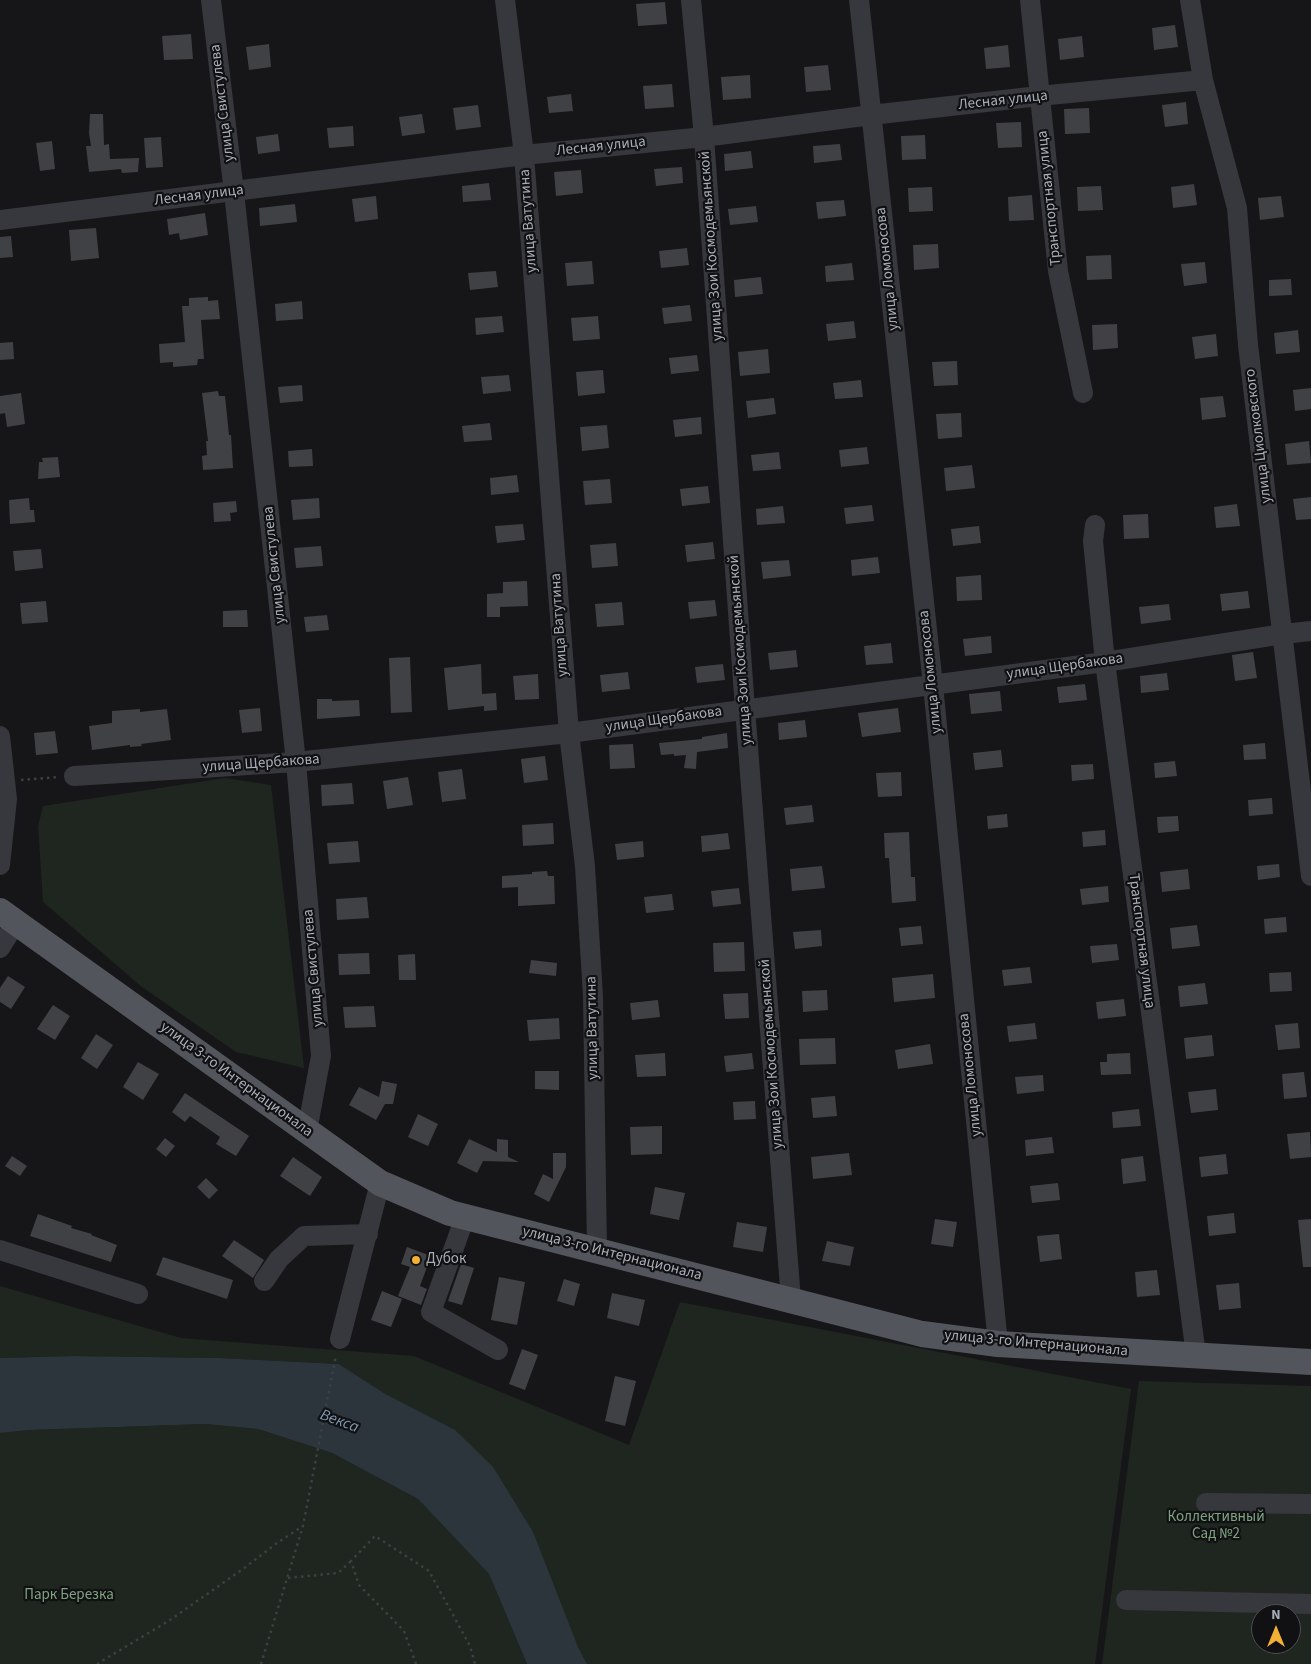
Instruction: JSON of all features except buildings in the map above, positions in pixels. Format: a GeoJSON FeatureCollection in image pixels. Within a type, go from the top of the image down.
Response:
{"type":"FeatureCollection","features":[{"type":"Feature","properties":{"kind":"main road","name":"улица 3-го Интернационала"},"geometry":{"type":"LineString","coordinates":[[8,917],[380,1183],[450,1213],[922,1334],[998,1344],[1311,1362]]}},
{"type":"Feature","properties":{"kind":"street","name":"улица Свистулева"},"geometry":{"type":"LineString","coordinates":[[211,0],[234,192],[296,762],[321,1056],[307,1130]]}},
{"type":"Feature","properties":{"kind":"street","name":"улица Ватутина"},"geometry":{"type":"LineString","coordinates":[[505,0],[524,155],[569,733],[585,866],[593,996],[597,1250]]}},
{"type":"Feature","properties":{"kind":"street","name":"улица Зои Космодемьянской"},"geometry":{"type":"LineString","coordinates":[[691,0],[704,137],[792,1300]]}},
{"type":"Feature","properties":{"kind":"street","name":"улица Ломоносова"},"geometry":{"type":"LineString","coordinates":[[859,0],[933,685],[998,1344]]}},
{"type":"Feature","properties":{"kind":"street","name":"Транспортная улица"},"geometry":{"type":"LineString","coordinates":[[1030,0],[1058,271],[1083,393]]}},
{"type":"Feature","properties":{"kind":"street","name":"улица Циолковского"},"geometry":{"type":"LineString","coordinates":[[1190,0],[1203,80],[1237,208],[1248,345],[1311,876]]}},
{"type":"Feature","properties":{"kind":"street","name":"Лесная улица"},"geometry":{"type":"LineString","coordinates":[[0,220],[524,155],[704,137],[871,115],[1039,96],[1203,80]]}},
{"type":"Feature","properties":{"kind":"street","name":"Транспортная улица"},"geometry":{"type":"LineString","coordinates":[[1095,525],[1094,541],[1105,662],[1196,1355]]}},
{"type":"Feature","properties":{"kind":"street","name":"улица Щербакова"},"geometry":{"type":"LineString","coordinates":[[74,776],[296,762],[569,733],[1105,662],[1311,631]]}},
{"type":"Feature","properties":{"kind":"street"},"geometry":{"type":"LineString","coordinates":[[0,736],[6,799],[0,865]]}},
{"type":"Feature","properties":{"kind":"street"},"geometry":{"type":"LineString","coordinates":[[0,948],[8,917]]}},
{"type":"Feature","properties":{"kind":"street"},"geometry":{"type":"LineString","coordinates":[[340,1339],[380,1183]]}},
{"type":"Feature","properties":{"kind":"street"},"geometry":{"type":"LineString","coordinates":[[465,1217],[431,1312],[498,1350]]}},
{"type":"Feature","properties":{"kind":"street"},"geometry":{"type":"LineString","coordinates":[[264,1281],[279,1259],[304,1236],[368,1234]]}},
{"type":"Feature","properties":{"kind":"street"},"geometry":{"type":"LineString","coordinates":[[0,1250],[138,1294]]}},
{"type":"Feature","properties":{"kind":"street"},"geometry":{"type":"LineString","coordinates":[[1206,1503],[1311,1504]]}},
{"type":"Feature","properties":{"kind":"street"},"geometry":{"type":"LineString","coordinates":[[1126,1600],[1311,1604]]}},
{"type":"Feature","properties":{"kind":"path"},"geometry":{"type":"LineString","coordinates":[[5,781],[74,776]]}},
{"type":"Feature","properties":{"kind":"path"},"geometry":{"type":"LineString","coordinates":[[261,1664],[303,1526],[340,1339]]}},
{"type":"Feature","properties":{"kind":"path"},"geometry":{"type":"LineString","coordinates":[[97,1664],[170,1620],[303,1526]]}},
{"type":"Feature","properties":{"kind":"path"},"geometry":{"type":"LineString","coordinates":[[287,1578],[338,1573],[375,1536],[429,1571],[470,1646],[475,1664]]}},
{"type":"Feature","properties":{"kind":"path"},"geometry":{"type":"LineString","coordinates":[[351,1561],[359,1585],[404,1631],[416,1664]]}},
{"type":"Feature","properties":{"kind":"green space"},"geometry":{"type":"Polygon","coordinates":[[[225,778],[271,785],[304,1068],[236,1052],[142,987],[43,902],[38,826],[43,806],[225,778]]]}},
{"type":"Feature","properties":{"kind":"green space"},"geometry":{"type":"Polygon","coordinates":[[[0,1286],[181,1338],[414,1356],[629,1445],[680,1302],[1131,1389],[1095,1664],[587,1664],[578,1647],[387,1395],[339,1364],[220,1358],[73,1356],[0,1358],[0,1286]]]}},
{"type":"Feature","properties":{"kind":"green space","name":"Коллективный Сад №2"},"geometry":{"type":"Polygon","coordinates":[[[1139,1381],[1311,1386],[1311,1664],[1102,1664],[1139,1381]]]}},
{"type":"Feature","properties":{"kind":"green space","name":"Парк Березка"},"geometry":{"type":"Polygon","coordinates":[[[205,1424],[258,1429],[332,1453],[418,1499],[489,1574],[527,1664],[0,1664],[0,1433],[30,1430],[205,1424]]]}},
{"type":"Feature","properties":{"kind":"water","name":"Векса"},"geometry":{"type":"Polygon","coordinates":[[[73,1356],[220,1358],[339,1364],[387,1395],[455,1430],[493,1467],[533,1532],[578,1647],[587,1664],[527,1664],[489,1574],[418,1499],[332,1453],[258,1429],[205,1424],[30,1430],[0,1433],[0,1358],[73,1356]]]}},
{"type":"Feature","properties":{"kind":"place","name":"Дубок"},"geometry":{"type":"Point","coordinates":[416,1260]}}]}
